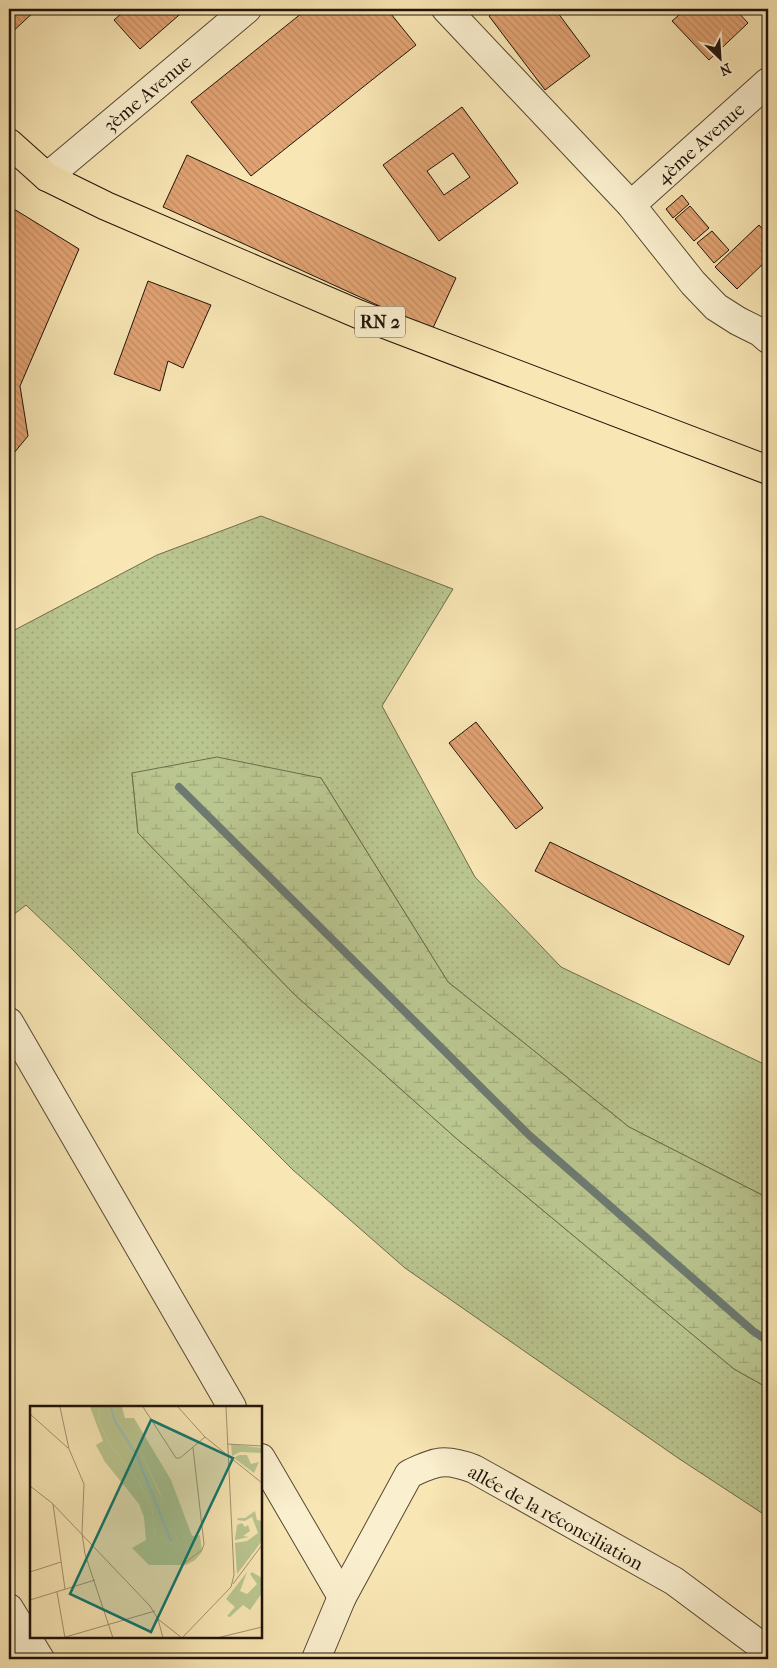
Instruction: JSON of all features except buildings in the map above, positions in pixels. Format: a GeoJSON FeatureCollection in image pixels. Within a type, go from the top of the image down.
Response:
{"type":"FeatureCollection","features":[{"type":"Feature","properties":{"kind":"main road","name":"RN 2"},"geometry":{"type":"LineString","coordinates":[[9,143],[47,177],[106,206],[358,314],[768,470]]}},
{"type":"Feature","properties":{"kind":"street","name":"3ème Avenue"},"geometry":{"type":"LineString","coordinates":[[47,177],[247,9]]}},
{"type":"Feature","properties":{"kind":"street"},"geometry":{"type":"LineString","coordinates":[[446,9],[632,205],[693,283],[716,307],[760,332],[768,339]]}},
{"type":"Feature","properties":{"kind":"street","name":"4ème Avenue"},"geometry":{"type":"LineString","coordinates":[[632,205],[768,82]]}},
{"type":"Feature","properties":{"kind":"street"},"geometry":{"type":"LineString","coordinates":[[9,1022],[231,1406]]}},
{"type":"Feature","properties":{"kind":"street"},"geometry":{"type":"LineString","coordinates":[[262,1460],[342,1597]]}},
{"type":"Feature","properties":{"kind":"street","name":"allée de la réconciliation"},"geometry":{"type":"LineString","coordinates":[[316,1659],[342,1597],[409,1474],[424,1466],[442,1461],[457,1463],[482,1474],[674,1581],[768,1651]]}},
{"type":"Feature","properties":{"kind":"street"},"geometry":{"type":"LineString","coordinates":[[9,1608],[40,1659]]}},
{"type":"Feature","properties":{"kind":"street"},"geometry":{"type":"LineString","coordinates":[[9,1656],[22,1659]]}},
{"type":"Feature","properties":{"kind":"green space"},"geometry":{"type":"Polygon","coordinates":[[[261,516],[453,589],[382,706],[475,877],[561,967],[768,1066],[768,1198],[629,1127],[448,982],[321,778],[132,773],[138,833],[295,995],[457,1139],[734,1369],[768,1388],[768,1517],[678,1458],[405,1268],[293,1170],[26,905],[9,918],[9,633],[157,555],[261,516]]]}},
{"type":"Feature","properties":{"kind":"green space"},"geometry":{"type":"Polygon","coordinates":[[[217,757],[321,778],[448,982],[629,1127],[768,1198],[768,1388],[734,1369],[457,1139],[295,995],[138,833],[132,773],[217,757]]]}},
{"type":"Feature","properties":{"kind":"waterway"},"geometry":{"type":"LineString","coordinates":[[179,787],[529,1135],[753,1331],[768,1341]]}}]}
